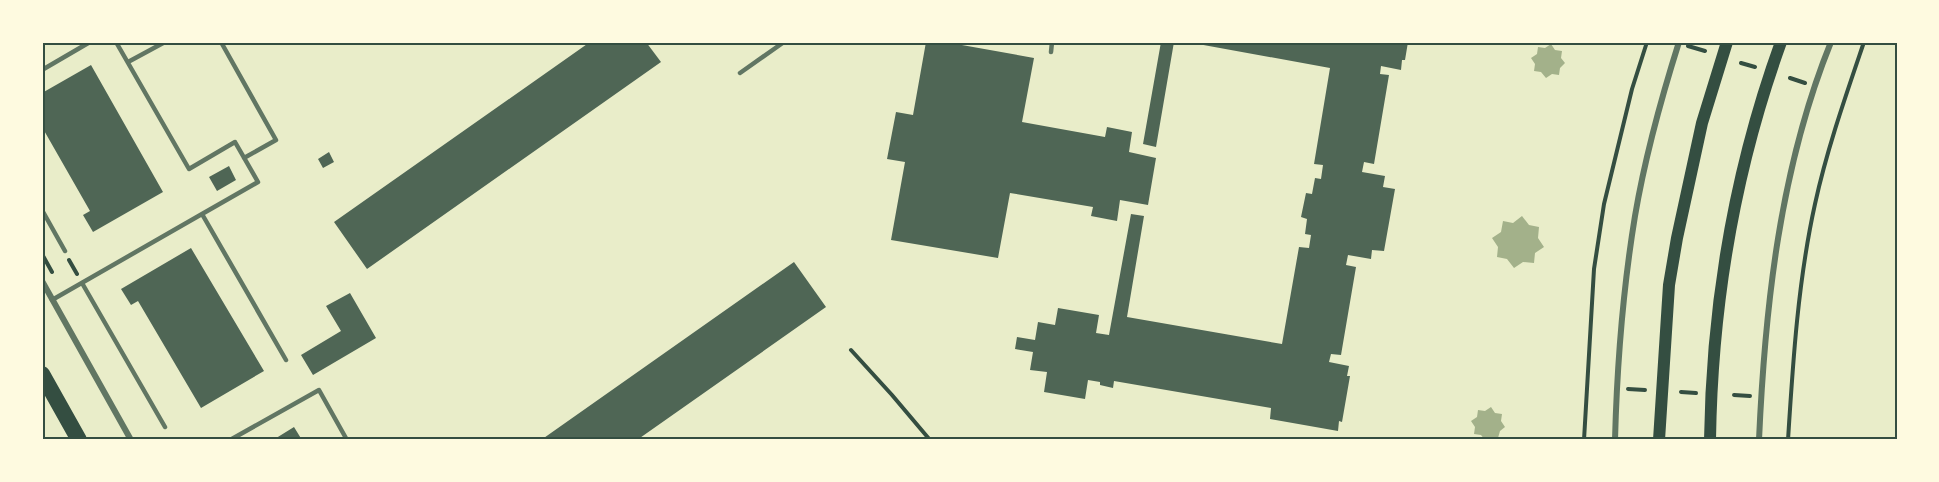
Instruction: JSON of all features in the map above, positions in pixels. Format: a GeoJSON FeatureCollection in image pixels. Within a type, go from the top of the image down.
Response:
{"type":"FeatureCollection","features":[{"type":"Feature","properties":{"kind":"highway"},"geometry":{"type":"LineString","coordinates":[[42,374],[79,440]]}},
{"type":"Feature","properties":{"kind":"main road"},"geometry":{"type":"LineString","coordinates":[[1659,440],[1669,295],[1677,238],[1702,123],[1727,42]]}},
{"type":"Feature","properties":{"kind":"main road"},"geometry":{"type":"LineString","coordinates":[[1710,440],[1716,329],[1737,194],[1762,97],[1781,42]]}},
{"type":"Feature","properties":{"kind":"street"},"geometry":{"type":"LineString","coordinates":[[1615,440],[1626,287],[1636,213],[1654,131],[1679,42]]}},
{"type":"Feature","properties":{"kind":"street"},"geometry":{"type":"LineString","coordinates":[[1759,440],[1764,357],[1780,230],[1799,140],[1831,42]]}},
{"type":"Feature","properties":{"kind":"street"},"geometry":{"type":"LineString","coordinates":[[42,281],[131,440]]}},
{"type":"Feature","properties":{"kind":"lane"},"geometry":{"type":"LineString","coordinates":[[42,70],[90,42]]}},
{"type":"Feature","properties":{"kind":"lane"},"geometry":{"type":"LineString","coordinates":[[52,300],[258,182],[235,142],[189,169],[116,42]]}},
{"type":"Feature","properties":{"kind":"lane"},"geometry":{"type":"LineString","coordinates":[[128,62],[165,42]]}},
{"type":"Feature","properties":{"kind":"lane"},"geometry":{"type":"LineString","coordinates":[[221,42],[276,140],[244,158]]}},
{"type":"Feature","properties":{"kind":"lane"},"geometry":{"type":"LineString","coordinates":[[740,73],[784,42]]}},
{"type":"Feature","properties":{"kind":"lane"},"geometry":{"type":"LineString","coordinates":[[1051,52],[1052,42]]}},
{"type":"Feature","properties":{"kind":"lane"},"geometry":{"type":"LineString","coordinates":[[42,210],[64,251]]}},
{"type":"Feature","properties":{"kind":"lane"},"geometry":{"type":"LineString","coordinates":[[202,214],[286,360]]}},
{"type":"Feature","properties":{"kind":"lane"},"geometry":{"type":"LineString","coordinates":[[82,283],[165,427]]}},
{"type":"Feature","properties":{"kind":"lane"},"geometry":{"type":"LineString","coordinates":[[230,440],[319,390],[347,440]]}},
{"type":"Feature","properties":{"kind":"path"},"geometry":{"type":"LineString","coordinates":[[1584,440],[1594,269],[1604,204],[1632,88],[1647,42]]}},
{"type":"Feature","properties":{"kind":"path"},"geometry":{"type":"LineString","coordinates":[[1788,440],[1799,306],[1813,213],[1834,132],[1864,42]]}},
{"type":"Feature","properties":{"kind":"path"},"geometry":{"type":"LineString","coordinates":[[1688,46],[1704,51]]}},
{"type":"Feature","properties":{"kind":"path"},"geometry":{"type":"LineString","coordinates":[[1741,63],[1755,67]]}},
{"type":"Feature","properties":{"kind":"path"},"geometry":{"type":"LineString","coordinates":[[1790,78],[1806,83]]}},
{"type":"Feature","properties":{"kind":"path"},"geometry":{"type":"LineString","coordinates":[[64,251],[82,283]]}},
{"type":"Feature","properties":{"kind":"path"},"geometry":{"type":"LineString","coordinates":[[851,350],[930,440]]}},
{"type":"Feature","properties":{"kind":"path"},"geometry":{"type":"LineString","coordinates":[[1628,389],[1645,390]]}},
{"type":"Feature","properties":{"kind":"path"},"geometry":{"type":"LineString","coordinates":[[1681,393],[1696,393]]}},
{"type":"Feature","properties":{"kind":"path"},"geometry":{"type":"LineString","coordinates":[[1734,395],[1750,396]]}},
{"type":"Feature","properties":{"kind":"shaded area"},"geometry":{"type":"Polygon","coordinates":[[[1551,44],[1555,50],[1562,51],[1561,58],[1565,63],[1560,68],[1559,75],[1552,74],[1546,78],[1541,72],[1534,71],[1535,64],[1531,58],[1537,54],[1538,47],[1545,48],[1551,44]]]}},
{"type":"Feature","properties":{"kind":"shaded area"},"geometry":{"type":"Polygon","coordinates":[[[1522,216],[1529,225],[1539,227],[1538,238],[1544,247],[1535,253],[1534,263],[1523,262],[1514,268],[1507,259],[1497,257],[1498,247],[1492,238],[1501,232],[1503,221],[1513,223],[1522,216]]]}},
{"type":"Feature","properties":{"kind":"shaded area"},"geometry":{"type":"Polygon","coordinates":[[[1491,407],[1495,413],[1502,414],[1501,421],[1505,427],[1500,431],[1498,438],[1491,437],[1485,440],[1481,435],[1474,434],[1475,427],[1471,421],[1477,417],[1478,410],[1485,411],[1491,407]]]}},
{"type":"Feature","properties":{"kind":"building"},"geometry":{"type":"Polygon","coordinates":[[[590,42],[646,42],[661,62],[367,269],[334,222],[590,42]]]}},
{"type":"Feature","properties":{"kind":"building"},"geometry":{"type":"Polygon","coordinates":[[[926,42],[945,42],[1034,58],[1022,122],[1105,137],[1107,127],[1132,132],[1129,152],[1156,158],[1148,205],[1120,200],[1117,221],[1091,216],[1093,207],[1010,193],[998,258],[891,240],[905,162],[887,159],[896,112],[913,115],[926,42]]]}},
{"type":"Feature","properties":{"kind":"building"},"geometry":{"type":"Polygon","coordinates":[[[1161,42],[1174,42],[1156,147],[1143,144],[1161,42]]]}},
{"type":"Feature","properties":{"kind":"building"},"geometry":{"type":"Polygon","coordinates":[[[1187,42],[1408,42],[1401,70],[1381,66],[1380,74],[1389,75],[1374,164],[1364,162],[1362,172],[1385,176],[1383,187],[1395,189],[1384,251],[1372,250],[1371,259],[1348,255],[1346,265],[1356,267],[1341,355],[1331,354],[1329,362],[1349,366],[1347,376],[1350,376],[1342,422],[1339,421],[1338,431],[1270,419],[1271,408],[1114,381],[1113,388],[1088,380],[1085,399],[1044,392],[1047,372],[1030,370],[1033,352],[1015,349],[1017,337],[1035,340],[1038,322],[1055,325],[1058,308],[1099,315],[1096,333],[1109,335],[1131,214],[1144,216],[1127,317],[1282,344],[1299,247],[1309,248],[1311,235],[1305,234],[1307,219],[1301,217],[1306,193],[1312,194],[1315,178],[1321,179],[1323,165],[1314,164],[1330,68],[1187,42]]]}},
{"type":"Feature","properties":{"kind":"building"},"geometry":{"type":"Polygon","coordinates":[[[91,65],[163,192],[93,232],[83,215],[90,211],[42,127],[42,93],[91,65]]]}},
{"type":"Feature","properties":{"kind":"building"},"geometry":{"type":"Polygon","coordinates":[[[329,152],[334,162],[323,168],[318,159],[329,152]]]}},
{"type":"Feature","properties":{"kind":"building"},"geometry":{"type":"Polygon","coordinates":[[[229,166],[236,180],[217,191],[209,177],[229,166]]]}},
{"type":"Feature","properties":{"kind":"building"},"geometry":{"type":"Polygon","coordinates":[[[191,248],[264,371],[201,408],[138,301],[131,305],[121,289],[191,248]]]}},
{"type":"Feature","properties":{"kind":"building"},"geometry":{"type":"Polygon","coordinates":[[[794,262],[826,307],[637,440],[541,440],[794,262]]]}},
{"type":"Feature","properties":{"kind":"building"},"geometry":{"type":"Polygon","coordinates":[[[350,293],[376,338],[313,375],[301,355],[341,331],[326,306],[350,293]]]}},
{"type":"Feature","properties":{"kind":"building"},"geometry":{"type":"Polygon","coordinates":[[[294,427],[302,440],[273,440],[294,427]]]}}]}
